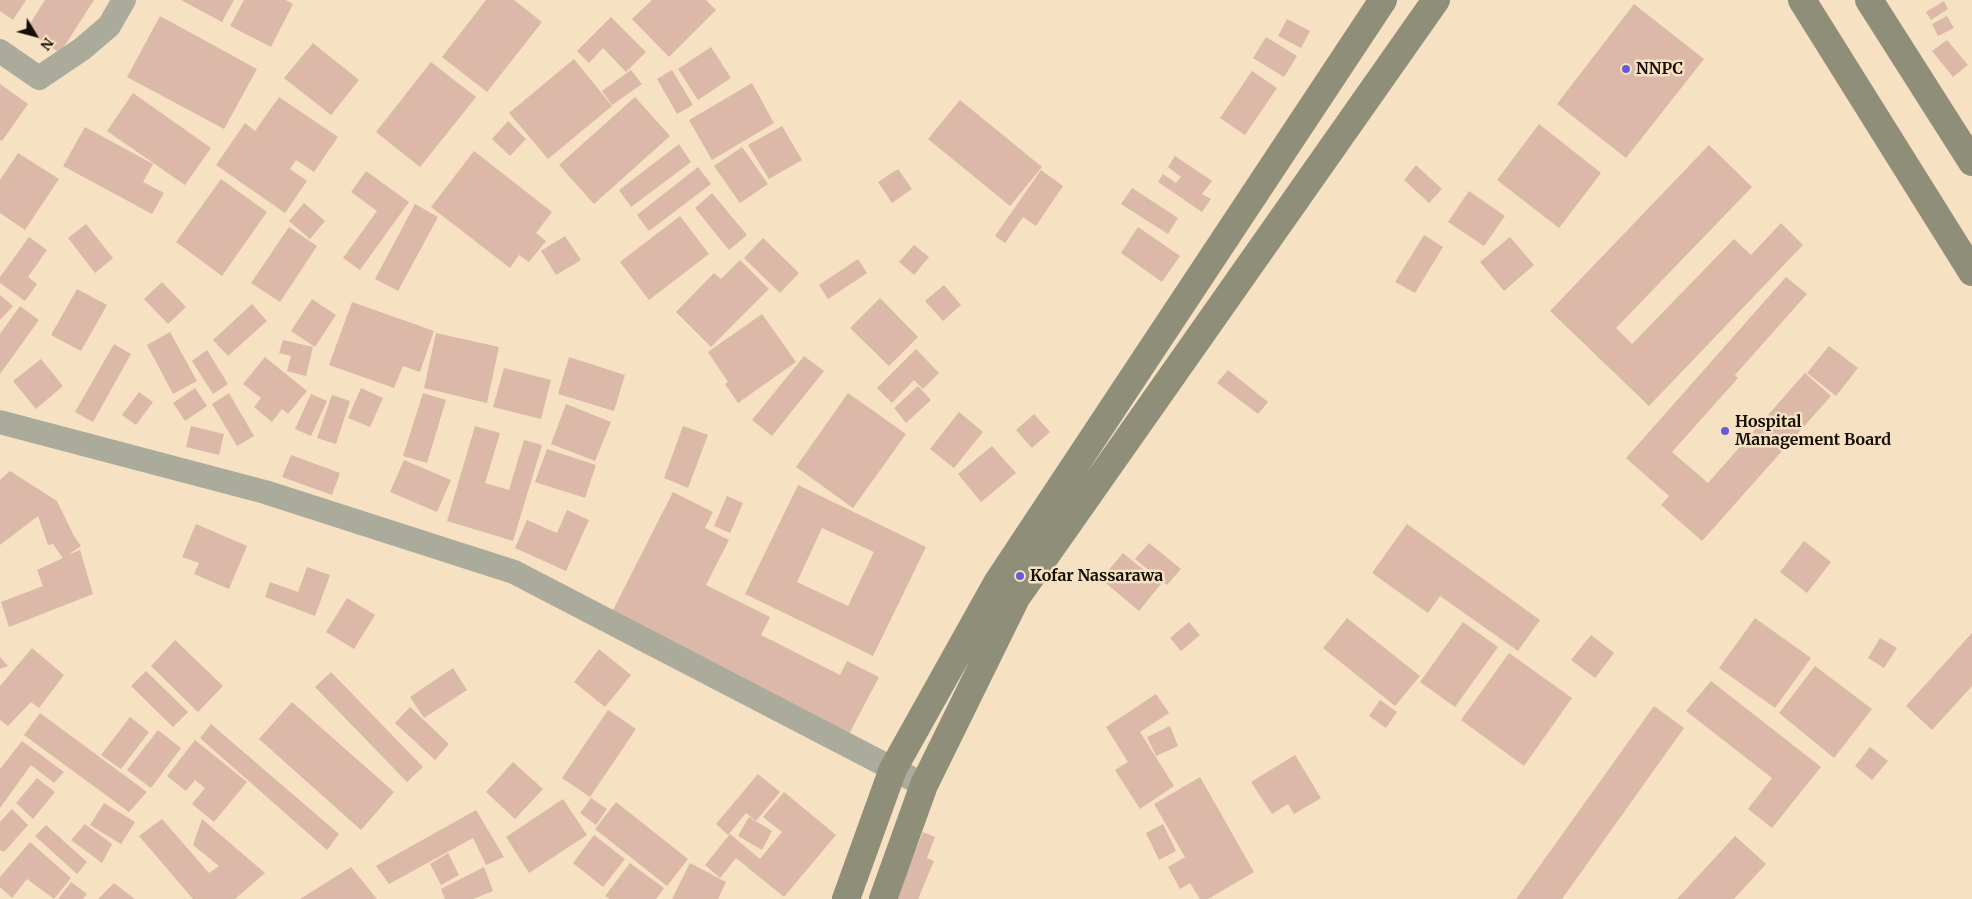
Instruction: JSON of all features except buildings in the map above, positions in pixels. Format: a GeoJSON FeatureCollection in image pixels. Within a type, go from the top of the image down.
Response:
{"type":"FeatureCollection","features":[{"type":"Feature","properties":{"kind":"street"},"geometry":{"type":"LineString","coordinates":[[0,51],[39,78],[82,49],[109,26],[124,0]]}},
{"type":"Feature","properties":{"kind":"street"},"geometry":{"type":"LineString","coordinates":[[846,899],[893,769],[997,583],[1383,0]]}},
{"type":"Feature","properties":{"kind":"street"},"geometry":{"type":"LineString","coordinates":[[883,899],[924,786],[1016,598],[1436,0]]}},
{"type":"Feature","properties":{"kind":"street"},"geometry":{"type":"LineString","coordinates":[[1802,0],[1972,272]]}},
{"type":"Feature","properties":{"kind":"street"},"geometry":{"type":"LineString","coordinates":[[1869,0],[1972,162]]}},
{"type":"Feature","properties":{"kind":"street"},"geometry":{"type":"LineString","coordinates":[[0,422],[265,492],[514,572],[924,786]]}},
{"type":"Feature","properties":{"kind":"place","name":"NNPC"},"geometry":{"type":"Point","coordinates":[1626,69]}},
{"type":"Feature","properties":{"kind":"place","name":"Hospital Management Board"},"geometry":{"type":"Point","coordinates":[1725,431]}},
{"type":"Feature","properties":{"kind":"place","name":"Kofar Nassarawa"},"geometry":{"type":"Point","coordinates":[1020,576]}}]}
